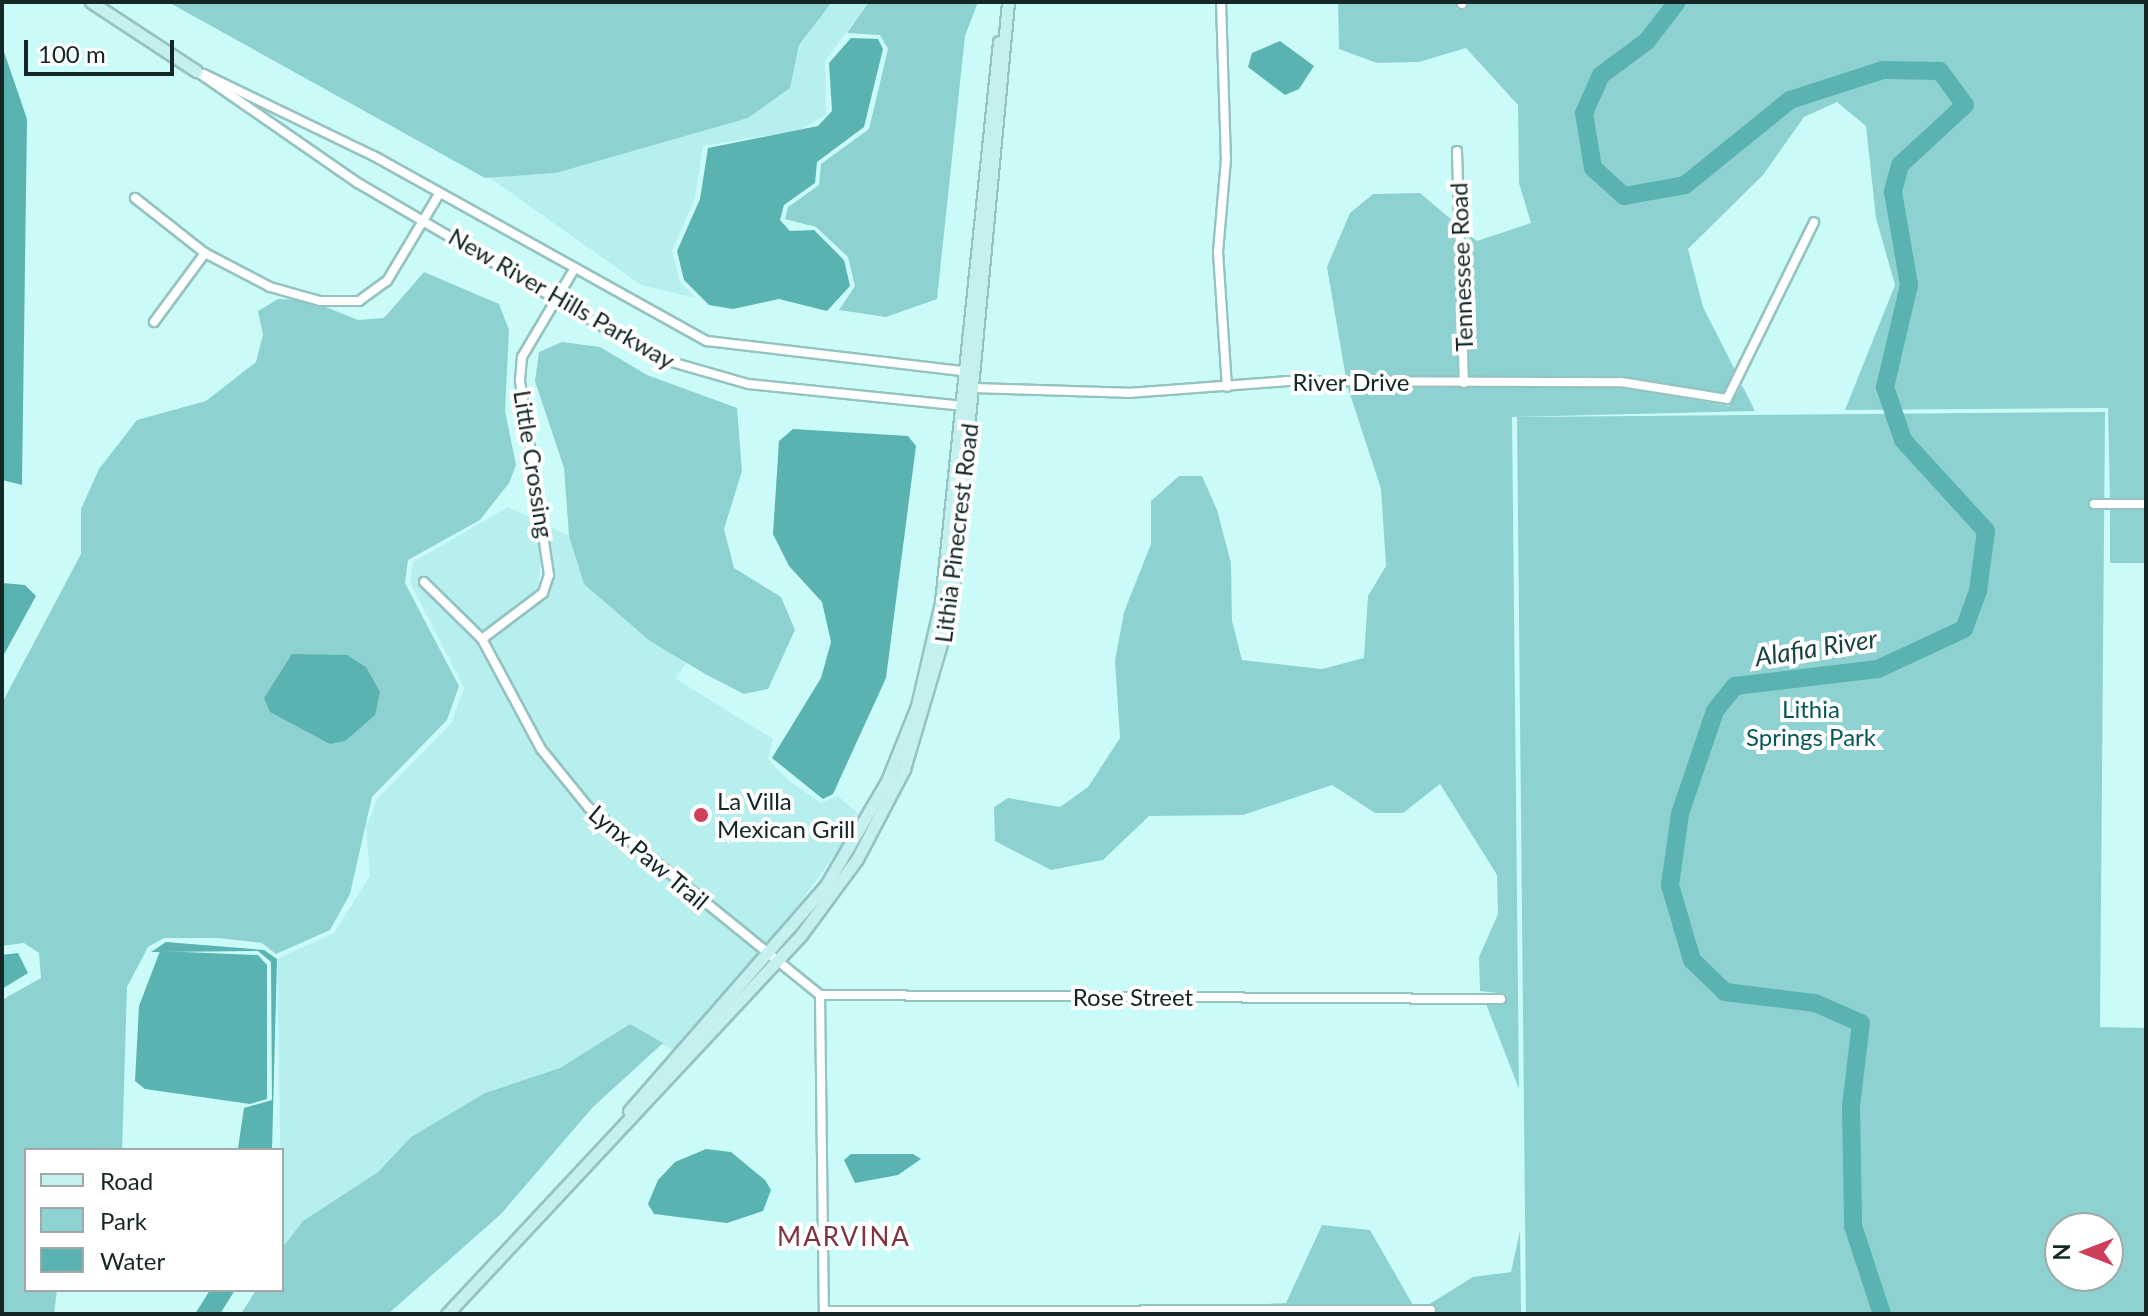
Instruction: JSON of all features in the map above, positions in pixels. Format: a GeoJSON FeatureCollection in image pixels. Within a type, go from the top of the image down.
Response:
{"type":"FeatureCollection","features":[{"type":"Feature","properties":{"kind":"main road","name":"New River Hills Parkway"},"geometry":{"type":"LineString","coordinates":[[91,2],[196,71]]}},
{"type":"Feature","properties":{"kind":"main road","name":"Lithia Pinecrest Road"},"geometry":{"type":"LineString","coordinates":[[447,1314],[776,956],[876,828],[926,711],[951,610],[969,372],[1008,2]]}},
{"type":"Feature","properties":{"kind":"main road","name":"Lithia Pinecrest Road"},"geometry":{"type":"LineString","coordinates":[[966,406],[973,388],[969,372]]}},
{"type":"Feature","properties":{"kind":"street"},"geometry":{"type":"LineString","coordinates":[[1221,2],[1220,123],[1226,159],[1218,252],[1227,387]]}},
{"type":"Feature","properties":{"kind":"street","name":"New River Hills Parkway"},"geometry":{"type":"LineString","coordinates":[[196,71],[312,123],[573,271],[707,341],[969,372]]}},
{"type":"Feature","properties":{"kind":"street","name":"New River Hills Parkway"},"geometry":{"type":"LineString","coordinates":[[196,71],[325,162],[654,357],[697,373],[966,406]]}},
{"type":"Feature","properties":{"kind":"street","name":"Tennessee Road"},"geometry":{"type":"LineString","coordinates":[[1457,151],[1464,383]]}},
{"type":"Feature","properties":{"kind":"street"},"geometry":{"type":"LineString","coordinates":[[135,198],[205,253],[270,287],[320,301],[359,301],[387,281],[439,194]]}},
{"type":"Feature","properties":{"kind":"street","name":"River Drive"},"geometry":{"type":"LineString","coordinates":[[973,388],[1621,382],[1727,399],[1814,222]]}},
{"type":"Feature","properties":{"kind":"street"},"geometry":{"type":"LineString","coordinates":[[154,322],[205,253]]}},
{"type":"Feature","properties":{"kind":"street","name":"Little Crossing"},"geometry":{"type":"LineString","coordinates":[[482,639],[543,593],[549,575],[520,380],[522,357],[573,271]]}},
{"type":"Feature","properties":{"kind":"street"},"geometry":{"type":"LineString","coordinates":[[2094,504],[2146,504]]}},
{"type":"Feature","properties":{"kind":"street","name":"Lynx Paw Trail"},"geometry":{"type":"LineString","coordinates":[[424,582],[482,639],[541,749],[589,808],[776,956]]}},
{"type":"Feature","properties":{"kind":"street"},"geometry":{"type":"LineString","coordinates":[[776,956],[820,995],[824,1313],[1431,1310]]}},
{"type":"Feature","properties":{"kind":"street","name":"Rose Street"},"geometry":{"type":"LineString","coordinates":[[820,995],[1501,999]]}},
{"type":"Feature","properties":{"kind":"shaded area"},"geometry":{"type":"Polygon","coordinates":[[[832,2],[869,2],[825,61],[826,115],[800,130],[703,146],[695,198],[672,251],[680,282],[696,298],[641,285],[490,178],[556,173],[748,118],[790,88],[799,45],[832,2]]]}},
{"type":"Feature","properties":{"kind":"shaded area"},"geometry":{"type":"Polygon","coordinates":[[[508,507],[538,521],[542,545],[538,590],[483,632],[425,575],[416,582],[477,642],[536,751],[584,811],[762,954],[673,1051],[630,1024],[560,1068],[485,1093],[411,1137],[378,1172],[303,1221],[284,1245],[277,959],[334,933],[370,876],[366,828],[377,799],[451,723],[464,688],[410,582],[413,562],[508,507]]]}},
{"type":"Feature","properties":{"kind":"shaded area"},"geometry":{"type":"Polygon","coordinates":[[[551,527],[569,536],[584,584],[686,663],[676,679],[773,739],[768,759],[788,780],[821,803],[838,796],[862,817],[769,946],[593,805],[546,746],[490,641],[549,594],[551,527]]]}},
{"type":"Feature","properties":{"kind":"green space"},"geometry":{"type":"Polygon","coordinates":[[[168,2],[832,2],[799,45],[790,88],[748,118],[556,173],[485,178],[168,2]]]}},
{"type":"Feature","properties":{"kind":"green space"},"geometry":{"type":"Polygon","coordinates":[[[869,2],[978,2],[965,36],[937,299],[886,317],[839,310],[855,286],[848,257],[816,227],[785,219],[788,207],[819,185],[821,164],[869,129],[888,49],[880,35],[847,33],[869,2]]]}},
{"type":"Feature","properties":{"kind":"green space"},"geometry":{"type":"Polygon","coordinates":[[[1338,2],[1456,2],[1456,9],[1467,10],[1468,2],[2146,2],[2146,499],[2110,499],[2108,408],[1845,410],[1895,285],[1876,218],[1866,126],[1837,102],[1804,117],[1763,175],[1688,249],[1703,307],[1736,372],[1723,394],[1622,377],[1470,378],[1465,231],[1477,241],[1531,223],[1519,183],[1518,105],[1466,48],[1419,62],[1377,63],[1339,49],[1338,2]]]}},
{"type":"Feature","properties":{"kind":"green space"},"geometry":{"type":"Polygon","coordinates":[[[1420,193],[1453,221],[1458,378],[1346,378],[1327,267],[1350,213],[1373,194],[1420,193]]]}},
{"type":"Feature","properties":{"kind":"green space"},"geometry":{"type":"Polygon","coordinates":[[[424,272],[499,304],[509,330],[505,411],[516,465],[509,483],[480,520],[408,560],[405,583],[459,686],[447,720],[372,797],[350,894],[330,930],[276,954],[262,943],[218,938],[164,938],[148,947],[127,987],[122,1148],[24,1148],[24,1292],[57,1292],[54,1314],[2,1314],[2,1000],[41,978],[39,953],[24,943],[2,946],[2,703],[81,554],[81,509],[99,469],[137,420],[206,401],[256,362],[263,335],[258,311],[278,299],[308,300],[358,320],[384,318],[424,272]]]}},
{"type":"Feature","properties":{"kind":"green space"},"geometry":{"type":"Polygon","coordinates":[[[562,342],[600,347],[647,375],[737,408],[742,471],[724,529],[734,568],[781,597],[795,630],[768,689],[744,694],[707,675],[650,641],[584,584],[569,536],[564,468],[535,381],[539,352],[562,342]]]}},
{"type":"Feature","properties":{"kind":"green space"},"geometry":{"type":"Polygon","coordinates":[[[1742,385],[1755,411],[1512,417],[1519,1089],[1486,1004],[1506,1004],[1507,994],[1480,991],[1479,957],[1498,914],[1497,875],[1440,784],[1403,813],[1375,813],[1332,785],[1243,815],[1149,816],[1103,860],[1051,870],[995,841],[994,807],[1008,798],[1060,807],[1088,787],[1120,738],[1115,661],[1124,612],[1151,544],[1151,501],[1179,476],[1202,476],[1217,510],[1231,563],[1232,621],[1242,660],[1322,669],[1364,658],[1368,596],[1386,566],[1381,489],[1348,388],[1620,387],[1729,406],[1742,385]]]}},
{"type":"Feature","properties":{"kind":"green space","name":"Lithia Springs Park"},"geometry":{"type":"Polygon","coordinates":[[[2105,412],[2100,1027],[2146,1028],[2146,1314],[1526,1314],[1517,417],[2105,412]]]}},
{"type":"Feature","properties":{"kind":"green space"},"geometry":{"type":"Polygon","coordinates":[[[2110,509],[2146,509],[2146,563],[2110,563],[2110,509]]]}},
{"type":"Feature","properties":{"kind":"green space"},"geometry":{"type":"Polygon","coordinates":[[[630,1024],[663,1043],[593,1107],[501,1214],[388,1314],[241,1314],[255,1292],[284,1292],[284,1245],[303,1221],[378,1172],[411,1137],[485,1093],[560,1068],[630,1024]]]}},
{"type":"Feature","properties":{"kind":"green space"},"geometry":{"type":"Polygon","coordinates":[[[1322,1225],[1370,1230],[1413,1305],[1243,1305],[1286,1303],[1322,1225]]]}},
{"type":"Feature","properties":{"kind":"green space"},"geometry":{"type":"Polygon","coordinates":[[[1520,1231],[1521,1314],[1437,1314],[1437,1305],[1428,1305],[1473,1277],[1511,1272],[1520,1231]]]}},
{"type":"Feature","properties":{"kind":"water"},"geometry":{"type":"Polygon","coordinates":[[[851,38],[878,39],[883,49],[864,127],[817,162],[815,183],[784,205],[780,220],[790,231],[814,230],[844,260],[850,286],[827,311],[779,299],[733,309],[709,305],[684,280],[677,251],[700,199],[708,148],[818,126],[832,111],[829,63],[851,38]]]}},
{"type":"Feature","properties":{"kind":"water"},"geometry":{"type":"Polygon","coordinates":[[[1280,41],[1314,66],[1299,89],[1285,95],[1248,67],[1252,53],[1280,41]]]}},
{"type":"Feature","properties":{"kind":"water"},"geometry":{"type":"Polygon","coordinates":[[[2,46],[27,119],[22,485],[2,480],[2,46]]]}},
{"type":"Feature","properties":{"kind":"water"},"geometry":{"type":"Polygon","coordinates":[[[793,429],[908,436],[916,446],[886,678],[833,794],[823,799],[772,758],[821,678],[831,642],[822,602],[789,566],[773,534],[779,441],[793,429]]]}},
{"type":"Feature","properties":{"kind":"water"},"geometry":{"type":"Polygon","coordinates":[[[2,583],[25,585],[36,596],[2,658],[2,583]]]}},
{"type":"Feature","properties":{"kind":"water"},"geometry":{"type":"Polygon","coordinates":[[[292,654],[347,655],[366,667],[380,692],[375,715],[345,741],[330,744],[270,712],[264,698],[292,654]]]}},
{"type":"Feature","properties":{"kind":"water"},"geometry":{"type":"Polygon","coordinates":[[[166,942],[264,950],[277,959],[272,1148],[238,1148],[244,1108],[272,1100],[271,962],[258,951],[151,952],[166,942]]]}},
{"type":"Feature","properties":{"kind":"water"},"geometry":{"type":"Polygon","coordinates":[[[160,951],[258,955],[267,965],[267,1099],[250,1104],[145,1089],[135,1081],[139,1006],[160,951]]]}},
{"type":"Feature","properties":{"kind":"water"},"geometry":{"type":"Polygon","coordinates":[[[18,953],[28,973],[2,989],[2,955],[18,953]]]}},
{"type":"Feature","properties":{"kind":"water"},"geometry":{"type":"Polygon","coordinates":[[[706,1149],[731,1152],[765,1180],[771,1190],[763,1211],[727,1223],[654,1214],[648,1204],[658,1180],[675,1162],[706,1149]]]}},
{"type":"Feature","properties":{"kind":"water"},"geometry":{"type":"Polygon","coordinates":[[[851,1154],[913,1154],[921,1159],[898,1175],[855,1183],[844,1160],[851,1154]]]}},
{"type":"Feature","properties":{"kind":"water"},"geometry":{"type":"Polygon","coordinates":[[[209,1292],[234,1292],[220,1314],[195,1314],[209,1292]]]}},
{"type":"Feature","properties":{"kind":"waterway","name":"Alafia River"},"geometry":{"type":"LineString","coordinates":[[1677,2],[1647,41],[1601,75],[1584,113],[1593,168],[1624,196],[1685,185],[1790,100],[1883,70],[1940,71],[1965,105],[1900,165],[1893,192],[1909,285],[1885,387],[1903,440],[1986,531],[1978,591],[1964,629],[1878,669],[1735,686],[1715,711],[1680,814],[1670,885],[1692,960],[1725,992],[1815,1003],[1861,1023],[1851,1106],[1853,1226],[1882,1314]]}},
{"type":"Feature","properties":{"kind":"place","name":"La Villa Mexican Grill"},"geometry":{"type":"Point","coordinates":[701,815]}},
{"type":"Feature","properties":{"kind":"district","name":"MARVINA"},"geometry":{"type":"Point","coordinates":[844,1237]}}]}
